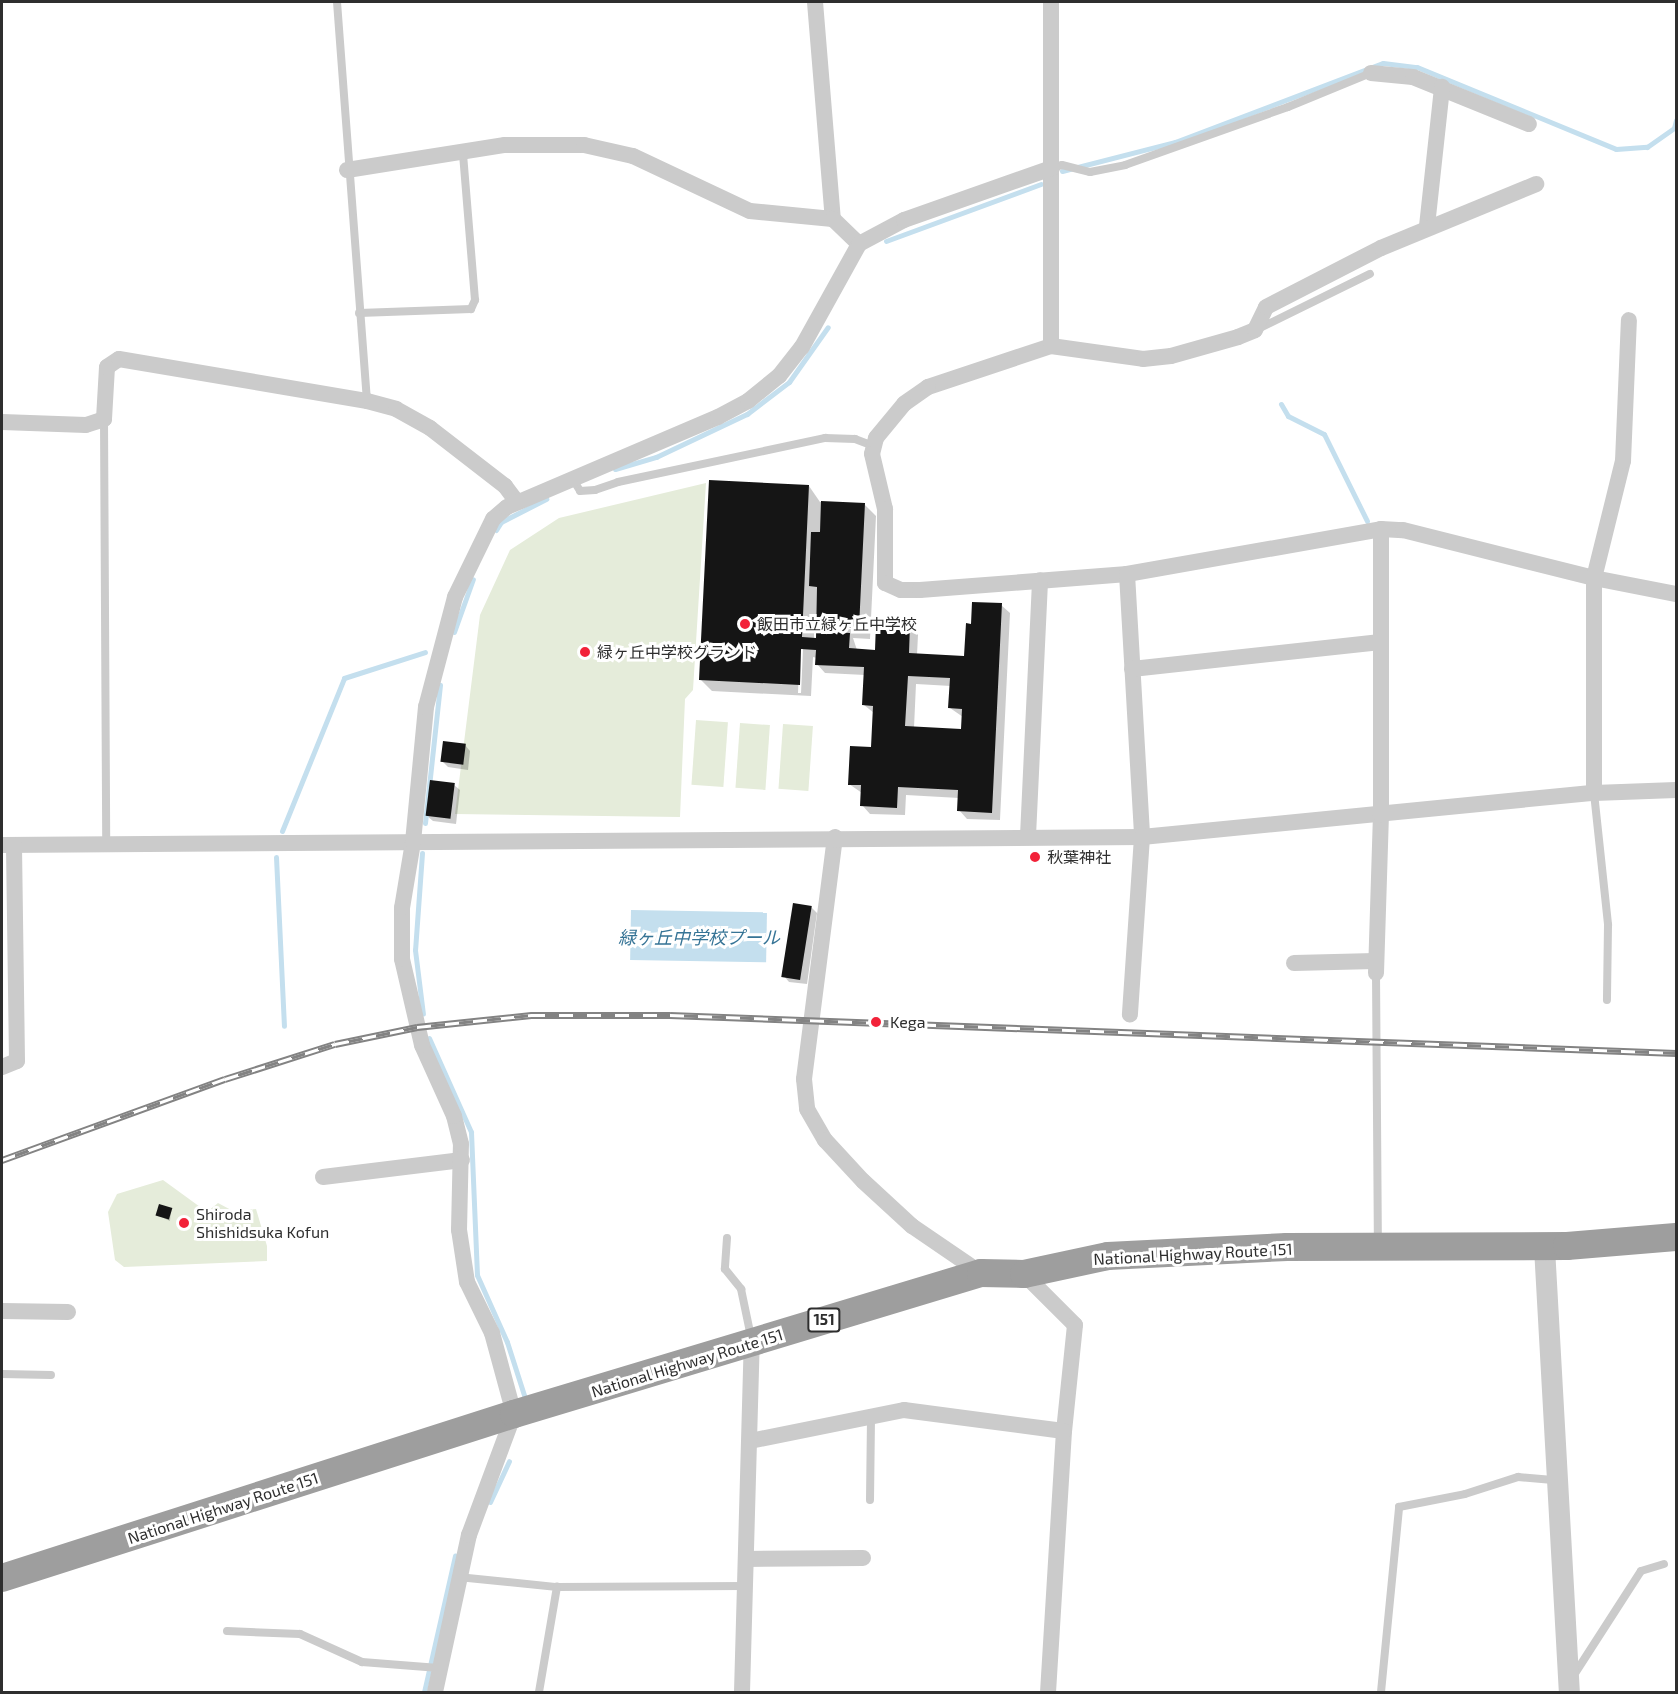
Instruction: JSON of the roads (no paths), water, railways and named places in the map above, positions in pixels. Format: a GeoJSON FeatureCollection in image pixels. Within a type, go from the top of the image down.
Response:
{"type":"FeatureCollection","features":[{"type":"Feature","properties":{"kind":"highway","name":"National Highway Route 151"},"geometry":{"type":"LineString","coordinates":[[2,1578],[514,1414],[981,1273],[1024,1274],[1108,1256],[1287,1247],[1544,1247],[1677,1237]]}},
{"type":"Feature","properties":{"kind":"street"},"geometry":{"type":"LineString","coordinates":[[815,2],[833,219]]}},
{"type":"Feature","properties":{"kind":"street"},"geometry":{"type":"LineString","coordinates":[[1051,2],[1057,166],[1052,346]]}},
{"type":"Feature","properties":{"kind":"street"},"geometry":{"type":"LineString","coordinates":[[1371,73],[1413,77],[1529,124]]}},
{"type":"Feature","properties":{"kind":"street"},"geometry":{"type":"LineString","coordinates":[[1426,226],[1442,87]]}},
{"type":"Feature","properties":{"kind":"street"},"geometry":{"type":"LineString","coordinates":[[347,170],[541,142],[584,145],[633,156],[750,211],[833,219],[859,244]]}},
{"type":"Feature","properties":{"kind":"street"},"geometry":{"type":"LineString","coordinates":[[435,1692],[433,1667],[458,1577],[478,1509],[514,1414],[492,1333],[467,1282],[461,1259],[462,1160],[454,1116],[422,1045],[402,959],[402,908],[413,842],[426,707],[455,597],[493,519],[517,502],[575,483],[748,401],[780,376],[802,347],[859,244],[904,220],[1057,166]]}},
{"type":"Feature","properties":{"kind":"street"},"geometry":{"type":"LineString","coordinates":[[1536,184],[1426,226],[1266,307],[1256,330],[1171,356],[1143,359],[1052,346],[928,387],[892,417],[873,446],[885,509],[885,583],[901,590],[920,590],[1127,574],[1381,529],[1415,532],[1594,578],[1677,594]]}},
{"type":"Feature","properties":{"kind":"street"},"geometry":{"type":"LineString","coordinates":[[1594,793],[1594,578],[1623,461],[1629,320]]}},
{"type":"Feature","properties":{"kind":"street"},"geometry":{"type":"LineString","coordinates":[[2,422],[86,425],[104,419],[107,367],[119,359],[367,400],[396,409],[430,428],[505,486],[517,502]]}},
{"type":"Feature","properties":{"kind":"street"},"geometry":{"type":"LineString","coordinates":[[1294,963],[1375,967],[1381,815],[1381,529]]}},
{"type":"Feature","properties":{"kind":"street"},"geometry":{"type":"LineString","coordinates":[[1127,574],[1142,837],[1130,1015]]}},
{"type":"Feature","properties":{"kind":"street"},"geometry":{"type":"LineString","coordinates":[[1028,836],[1040,580]]}},
{"type":"Feature","properties":{"kind":"street"},"geometry":{"type":"LineString","coordinates":[[1132,669],[1381,642]]}},
{"type":"Feature","properties":{"kind":"street"},"geometry":{"type":"LineString","coordinates":[[2,1067],[17,1061],[8,845],[835,837],[1142,837],[1594,793],[1677,790]]}},
{"type":"Feature","properties":{"kind":"street"},"geometry":{"type":"LineString","coordinates":[[835,837],[804,1079],[807,1109],[825,1140],[863,1181],[912,1226],[981,1273]]}},
{"type":"Feature","properties":{"kind":"street"},"geometry":{"type":"LineString","coordinates":[[323,1177],[462,1160]]}},
{"type":"Feature","properties":{"kind":"street"},"geometry":{"type":"LineString","coordinates":[[1544,1247],[1569,1688]]}},
{"type":"Feature","properties":{"kind":"street"},"geometry":{"type":"LineString","coordinates":[[1024,1274],[1075,1325],[1064,1431],[1048,1692]]}},
{"type":"Feature","properties":{"kind":"street"},"geometry":{"type":"LineString","coordinates":[[2,1311],[68,1312]]}},
{"type":"Feature","properties":{"kind":"street"},"geometry":{"type":"LineString","coordinates":[[742,1692],[752,1343]]}},
{"type":"Feature","properties":{"kind":"street"},"geometry":{"type":"LineString","coordinates":[[750,1441],[871,1414],[904,1410],[1064,1431]]}},
{"type":"Feature","properties":{"kind":"street"},"geometry":{"type":"LineString","coordinates":[[746,1559],[863,1558]]}},
{"type":"Feature","properties":{"kind":"lane"},"geometry":{"type":"LineString","coordinates":[[337,2],[347,170],[367,400]]}},
{"type":"Feature","properties":{"kind":"lane"},"geometry":{"type":"LineString","coordinates":[[1057,166],[1082,172],[1125,165],[1183,146],[1371,73]]}},
{"type":"Feature","properties":{"kind":"lane"},"geometry":{"type":"LineString","coordinates":[[359,314],[471,309],[475,300],[463,153]]}},
{"type":"Feature","properties":{"kind":"lane"},"geometry":{"type":"LineString","coordinates":[[1256,330],[1370,274]]}},
{"type":"Feature","properties":{"kind":"lane"},"geometry":{"type":"LineString","coordinates":[[104,419],[106,845]]}},
{"type":"Feature","properties":{"kind":"lane"},"geometry":{"type":"LineString","coordinates":[[575,483],[825,438],[855,439],[873,446]]}},
{"type":"Feature","properties":{"kind":"lane"},"geometry":{"type":"LineString","coordinates":[[1594,793],[1608,925],[1607,1000]]}},
{"type":"Feature","properties":{"kind":"lane"},"geometry":{"type":"LineString","coordinates":[[1375,967],[1378,1235]]}},
{"type":"Feature","properties":{"kind":"lane"},"geometry":{"type":"LineString","coordinates":[[727,1238],[725,1269],[741,1289],[752,1343]]}},
{"type":"Feature","properties":{"kind":"lane"},"geometry":{"type":"LineString","coordinates":[[2,1374],[51,1375]]}},
{"type":"Feature","properties":{"kind":"lane"},"geometry":{"type":"LineString","coordinates":[[870,1500],[871,1414]]}},
{"type":"Feature","properties":{"kind":"lane"},"geometry":{"type":"LineString","coordinates":[[1381,1692],[1400,1507],[1465,1494],[1518,1477],[1556,1480]]}},
{"type":"Feature","properties":{"kind":"lane"},"geometry":{"type":"LineString","coordinates":[[1569,1688],[1641,1571],[1664,1563]]}},
{"type":"Feature","properties":{"kind":"lane"},"geometry":{"type":"LineString","coordinates":[[458,1577],[557,1587],[745,1586]]}},
{"type":"Feature","properties":{"kind":"lane"},"geometry":{"type":"LineString","coordinates":[[538,1692],[557,1587]]}},
{"type":"Feature","properties":{"kind":"lane"},"geometry":{"type":"LineString","coordinates":[[227,1631],[300,1634],[362,1662],[433,1667]]}},
{"type":"Feature","properties":{"kind":"water","name":"緑ヶ丘中学校プール"},"geometry":{"type":"Polygon","coordinates":[[[631,910],[767,912],[766,962],[630,960],[631,910]]]}},
{"type":"Feature","properties":{"kind":"waterway"},"geometry":{"type":"LineString","coordinates":[[1062,171],[1175,142],[1383,63],[1417,67],[1616,149],[1647,147],[1674,128],[1676,120]]}},
{"type":"Feature","properties":{"kind":"waterway"},"geometry":{"type":"LineString","coordinates":[[886,241],[1041,184]]}},
{"type":"Feature","properties":{"kind":"waterway"},"geometry":{"type":"LineString","coordinates":[[615,469],[656,457],[747,414],[789,382],[828,327]]}},
{"type":"Feature","properties":{"kind":"waterway"},"geometry":{"type":"LineString","coordinates":[[1281,404],[1288,416],[1324,434],[1367,521]]}},
{"type":"Feature","properties":{"kind":"waterway"},"geometry":{"type":"LineString","coordinates":[[496,530],[501,522],[546,499]]}},
{"type":"Feature","properties":{"kind":"waterway"},"geometry":{"type":"LineString","coordinates":[[454,632],[473,579]]}},
{"type":"Feature","properties":{"kind":"waterway"},"geometry":{"type":"LineString","coordinates":[[282,831],[344,678],[425,652]]}},
{"type":"Feature","properties":{"kind":"waterway"},"geometry":{"type":"LineString","coordinates":[[425,823],[440,685]]}},
{"type":"Feature","properties":{"kind":"waterway"},"geometry":{"type":"LineString","coordinates":[[422,853],[415,950],[423,1014]]}},
{"type":"Feature","properties":{"kind":"waterway"},"geometry":{"type":"LineString","coordinates":[[276,857],[284,1026]]}},
{"type":"Feature","properties":{"kind":"waterway"},"geometry":{"type":"LineString","coordinates":[[429,1038],[471,1132],[477,1275],[507,1342],[525,1398]]}},
{"type":"Feature","properties":{"kind":"waterway"},"geometry":{"type":"LineString","coordinates":[[490,1502],[509,1461]]}},
{"type":"Feature","properties":{"kind":"waterway"},"geometry":{"type":"LineString","coordinates":[[424,1692],[455,1555]]}},
{"type":"Feature","properties":{"kind":"railway"},"geometry":{"type":"LineString","coordinates":[[2,1160],[225,1079],[335,1044],[417,1027],[531,1015],[670,1015],[1676,1053]]}},
{"type":"Feature","properties":{"kind":"place","name":"飯田市立緑ヶ丘中学校"},"geometry":{"type":"Point","coordinates":[745,624]}},
{"type":"Feature","properties":{"kind":"place","name":"緑ヶ丘中学校グランド"},"geometry":{"type":"Point","coordinates":[585,652]}},
{"type":"Feature","properties":{"kind":"place","name":"秋葉神社"},"geometry":{"type":"Point","coordinates":[1035,857]}},
{"type":"Feature","properties":{"kind":"place","name":"Kega"},"geometry":{"type":"Point","coordinates":[876,1022]}},
{"type":"Feature","properties":{"kind":"place","name":"Shiroda Shishidsuka Kofun"},"geometry":{"type":"Point","coordinates":[184,1223]}}]}
